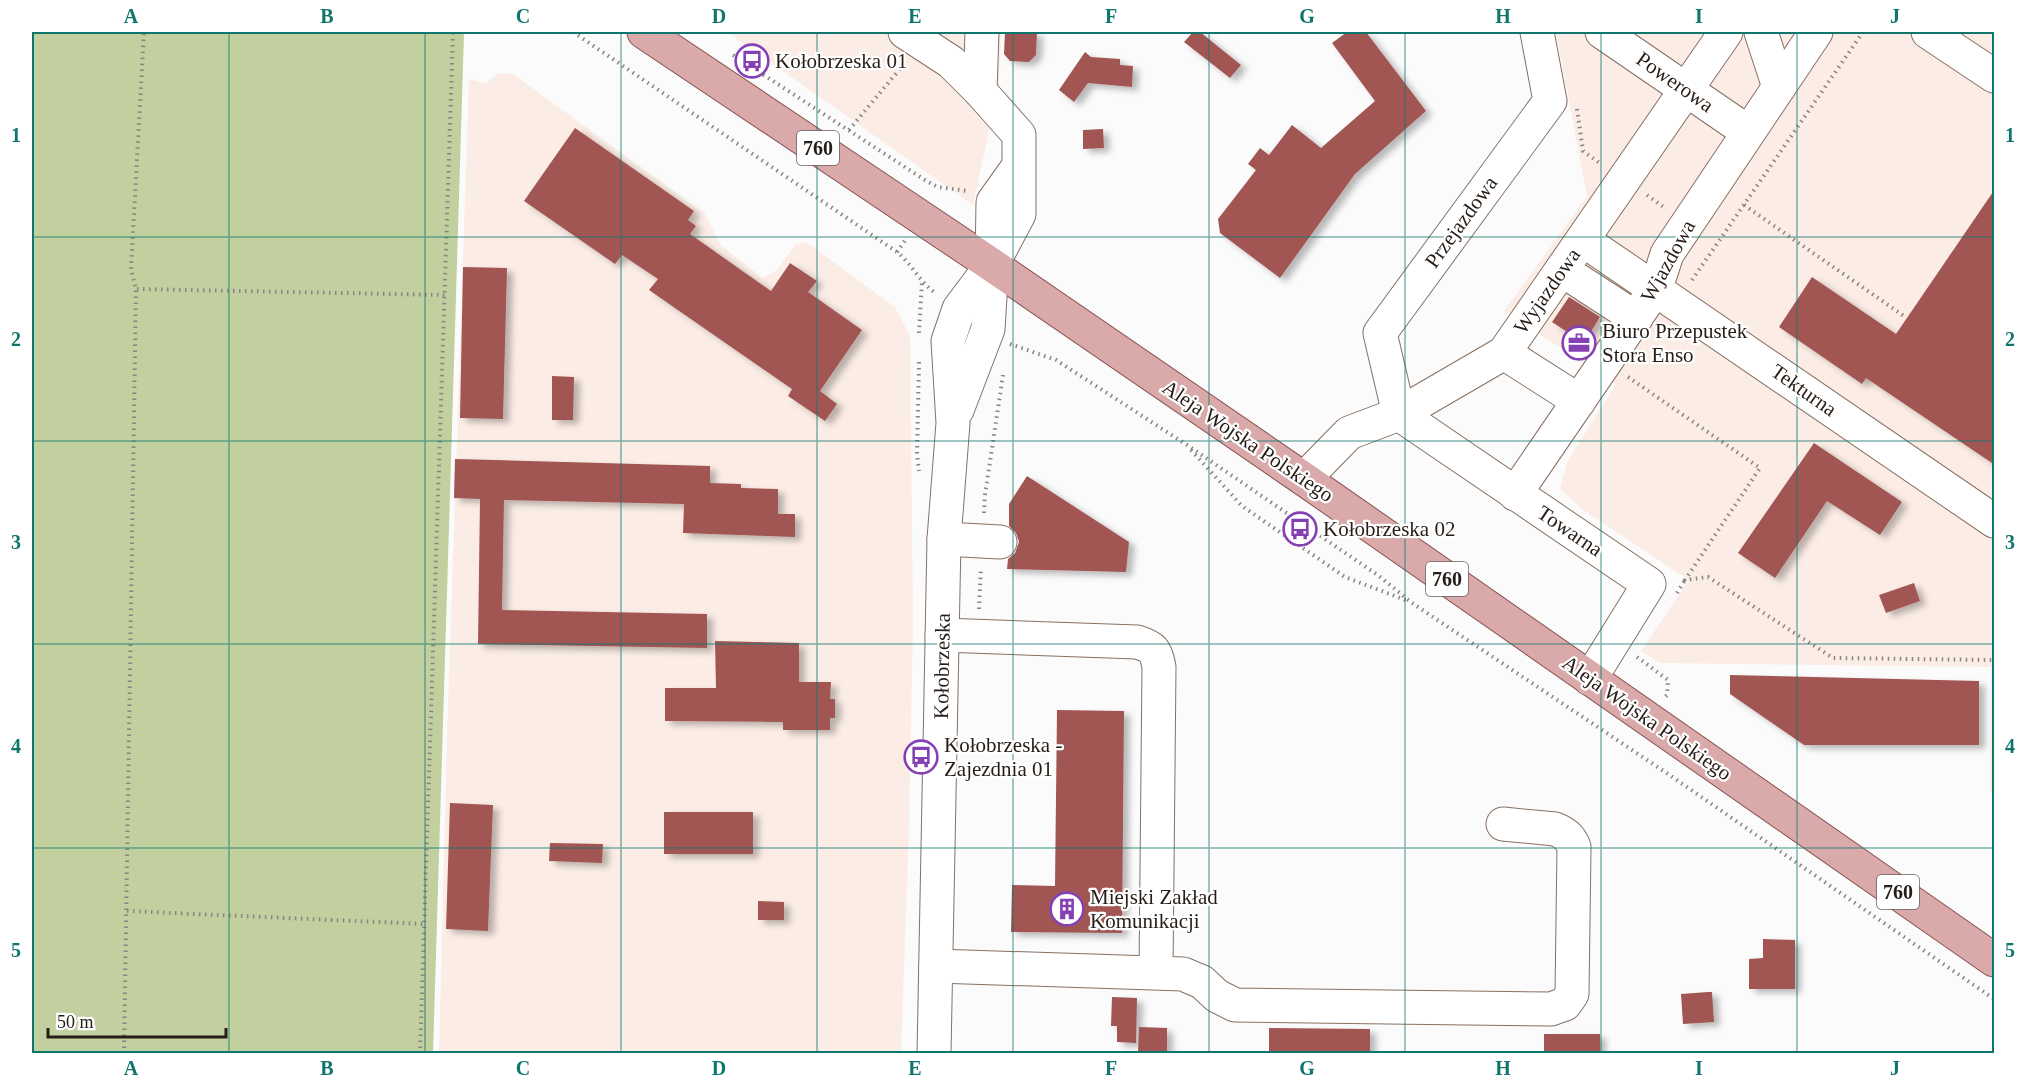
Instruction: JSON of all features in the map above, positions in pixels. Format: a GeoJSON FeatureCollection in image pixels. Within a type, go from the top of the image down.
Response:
{"type":"FeatureCollection","features":[{"type":"Feature","properties":{"kind":"main road","name":"Aleja Wojska Polskiego"},"geometry":{"type":"LineString","coordinates":[[644,32],[1304,478],[1995,960]]}},
{"type":"Feature","properties":{"kind":"street"},"geometry":{"type":"LineString","coordinates":[[980,91],[982,32]]}},
{"type":"Feature","properties":{"kind":"street","name":"Przejazdowa"},"geometry":{"type":"LineString","coordinates":[[1399,414],[1380,333],[1550,101],[1537,32]]}},
{"type":"Feature","properties":{"kind":"street","name":"Powerowa"},"geometry":{"type":"LineString","coordinates":[[1602,32],[1748,132]]}},
{"type":"Feature","properties":{"kind":"street","name":"Wyjazdowa"},"geometry":{"type":"LineString","coordinates":[[1304,478],[1349,433],[1399,414],[1504,353],[1726,32]]}},
{"type":"Feature","properties":{"kind":"street"},"geometry":{"type":"LineString","coordinates":[[1761,32],[1779,87]]}},
{"type":"Feature","properties":{"kind":"street","name":"Wjazdowa"},"geometry":{"type":"LineString","coordinates":[[1515,494],[1636,318],[1666,295],[1667,254],[1816,32]]}},
{"type":"Feature","properties":{"kind":"street"},"geometry":{"type":"LineString","coordinates":[[1928,32],[1995,76]]}},
{"type":"Feature","properties":{"kind":"street"},"geometry":{"type":"LineString","coordinates":[[914,37],[952,47],[980,91],[1019,135],[1019,214],[992,265]]}},
{"type":"Feature","properties":{"kind":"street"},"geometry":{"type":"LineString","coordinates":[[993,202],[1018,167]]}},
{"type":"Feature","properties":{"kind":"street","name":"Kołobrzeska"},"geometry":{"type":"LineString","coordinates":[[934,1053],[944,538],[953,423],[988,329],[993,202]]}},
{"type":"Feature","properties":{"kind":"street","name":"Tekturna"},"geometry":{"type":"LineString","coordinates":[[1583,240],[1995,521]]}},
{"type":"Feature","properties":{"kind":"street"},"geometry":{"type":"LineString","coordinates":[[1562,270],[1636,318]]}},
{"type":"Feature","properties":{"kind":"street"},"geometry":{"type":"LineString","coordinates":[[1504,353],[1580,401]]}},
{"type":"Feature","properties":{"kind":"street","name":"Towarna"},"geometry":{"type":"LineString","coordinates":[[1399,414],[1649,584],[1590,679]]}},
{"type":"Feature","properties":{"kind":"street"},"geometry":{"type":"LineString","coordinates":[[944,538],[991,541]]}},
{"type":"Feature","properties":{"kind":"street"},"geometry":{"type":"LineString","coordinates":[[942,635],[1137,642],[1155,651],[1159,667],[1167,753],[1156,972]]}},
{"type":"Feature","properties":{"kind":"street"},"geometry":{"type":"LineString","coordinates":[[936,966],[1183,974],[1202,982],[1218,996],[1235,1005],[1551,1009],[1565,1004],[1572,994],[1574,847],[1563,832],[1555,829],[1503,824]]}},
{"type":"Feature","properties":{"kind":"path"},"geometry":{"type":"LineString","coordinates":[[124,1053],[136,289],[131,269],[144,32]]}},
{"type":"Feature","properties":{"kind":"path"},"geometry":{"type":"LineString","coordinates":[[420,1053],[453,32]]}},
{"type":"Feature","properties":{"kind":"path"},"geometry":{"type":"LineString","coordinates":[[573,32],[904,257],[931,290]]}},
{"type":"Feature","properties":{"kind":"path"},"geometry":{"type":"LineString","coordinates":[[1666,295],[1744,205],[1863,32]]}},
{"type":"Feature","properties":{"kind":"path"},"geometry":{"type":"LineString","coordinates":[[849,130],[914,37]]}},
{"type":"Feature","properties":{"kind":"path"},"geometry":{"type":"LineString","coordinates":[[726,50],[938,188],[965,189],[993,202]]}},
{"type":"Feature","properties":{"kind":"path"},"geometry":{"type":"LineString","coordinates":[[1744,205],[1904,316]]}},
{"type":"Feature","properties":{"kind":"path"},"geometry":{"type":"LineString","coordinates":[[136,289],[445,295]]}},
{"type":"Feature","properties":{"kind":"path"},"geometry":{"type":"LineString","coordinates":[[1008,353],[1011,345],[1056,360],[1187,445],[1379,576],[1412,603],[1630,748],[1995,999]]}},
{"type":"Feature","properties":{"kind":"path"},"geometry":{"type":"LineString","coordinates":[[1633,366],[1626,376],[1760,468],[1673,599]]}},
{"type":"Feature","properties":{"kind":"path"},"geometry":{"type":"LineString","coordinates":[[978,636],[991,541],[985,495],[1004,372]]}},
{"type":"Feature","properties":{"kind":"path"},"geometry":{"type":"LineString","coordinates":[[1187,445],[1242,506],[1345,577],[1412,603]]}},
{"type":"Feature","properties":{"kind":"path"},"geometry":{"type":"LineString","coordinates":[[1685,580],[1708,576],[1833,658],[1995,660]]}},
{"type":"Feature","properties":{"kind":"path"},"geometry":{"type":"LineString","coordinates":[[1630,748],[1667,695],[1668,680],[1636,656]]}},
{"type":"Feature","properties":{"kind":"path"},"geometry":{"type":"LineString","coordinates":[[127,911],[424,924]]}},
{"type":"Feature","properties":{"kind":"shaded area"},"geometry":{"type":"Polygon","coordinates":[[[727,32],[1001,32],[999,85],[973,205],[727,32]]]}},
{"type":"Feature","properties":{"kind":"shaded area"},"geometry":{"type":"Polygon","coordinates":[[[1556,32],[1994,32],[1994,791],[1990,791],[1991,667],[1660,663],[1641,651],[1689,580],[1583,510],[1560,489],[1567,462],[1616,384],[1504,311],[1587,197],[1556,32]]]}},
{"type":"Feature","properties":{"kind":"shaded area"},"geometry":{"type":"Polygon","coordinates":[[[499,73],[513,74],[704,213],[721,245],[762,278],[777,270],[795,245],[806,242],[895,307],[910,336],[913,620],[909,831],[901,1053],[439,1054],[469,79],[486,83],[499,73]]]}},
{"type":"Feature","properties":{"kind":"green space"},"geometry":{"type":"Polygon","coordinates":[[[32,32],[464,32],[433,1053],[32,1053],[32,32]]]}},
{"type":"Feature","properties":{"kind":"building"},"geometry":{"type":"Polygon","coordinates":[[[1005,32],[1037,32],[1036,55],[1029,62],[1010,61],[1004,54],[1005,32]]]}},
{"type":"Feature","properties":{"kind":"building"},"geometry":{"type":"Polygon","coordinates":[[[1193,32],[1200,32],[1241,65],[1230,78],[1184,42],[1193,32]]]}},
{"type":"Feature","properties":{"kind":"building"},"geometry":{"type":"Polygon","coordinates":[[[1347,32],[1366,32],[1426,111],[1355,174],[1280,278],[1220,233],[1218,219],[1256,170],[1248,164],[1260,148],[1269,155],[1292,125],[1321,148],[1375,101],[1332,43],[1347,32]]]}},
{"type":"Feature","properties":{"kind":"building"},"geometry":{"type":"Polygon","coordinates":[[[1085,52],[1091,57],[1120,59],[1120,65],[1133,66],[1132,87],[1088,83],[1074,102],[1059,90],[1085,52]]]}},
{"type":"Feature","properties":{"kind":"building"},"geometry":{"type":"Polygon","coordinates":[[[575,128],[694,211],[688,220],[696,226],[690,234],[771,291],[790,263],[817,281],[808,292],[862,330],[820,391],[837,404],[825,421],[788,396],[792,389],[649,290],[658,279],[622,255],[615,264],[524,201],[575,128]]]}},
{"type":"Feature","properties":{"kind":"building"},"geometry":{"type":"Polygon","coordinates":[[[1103,129],[1104,148],[1083,149],[1083,130],[1103,129]]]}},
{"type":"Feature","properties":{"kind":"building"},"geometry":{"type":"Polygon","coordinates":[[[1995,189],[1995,465],[1866,378],[1862,384],[1779,327],[1812,277],[1896,334],[1995,189]]]}},
{"type":"Feature","properties":{"kind":"building"},"geometry":{"type":"Polygon","coordinates":[[[463,267],[507,268],[503,419],[460,418],[463,267]]]}},
{"type":"Feature","properties":{"kind":"building"},"geometry":{"type":"Polygon","coordinates":[[[1569,297],[1600,317],[1584,343],[1552,322],[1569,297]]]}},
{"type":"Feature","properties":{"kind":"building"},"geometry":{"type":"Polygon","coordinates":[[[552,376],[574,377],[573,420],[552,420],[552,376]]]}},
{"type":"Feature","properties":{"kind":"building"},"geometry":{"type":"Polygon","coordinates":[[[1814,443],[1902,502],[1880,535],[1827,501],[1775,578],[1738,553],[1814,443]]]}},
{"type":"Feature","properties":{"kind":"building"},"geometry":{"type":"Polygon","coordinates":[[[455,459],[710,466],[710,483],[741,484],[741,488],[778,489],[778,514],[795,514],[795,537],[683,533],[684,504],[504,500],[502,610],[707,614],[707,648],[478,644],[480,499],[454,498],[455,459]]]}},
{"type":"Feature","properties":{"kind":"building"},"geometry":{"type":"Polygon","coordinates":[[[1027,476],[1129,542],[1126,572],[1007,569],[1008,559],[1015,553],[1019,542],[1016,533],[1009,526],[1009,504],[1027,476]]]}},
{"type":"Feature","properties":{"kind":"building"},"geometry":{"type":"Polygon","coordinates":[[[1914,583],[1920,601],[1886,613],[1879,595],[1914,583]]]}},
{"type":"Feature","properties":{"kind":"building"},"geometry":{"type":"Polygon","coordinates":[[[715,641],[799,643],[799,682],[831,682],[830,699],[835,699],[835,718],[830,718],[830,730],[783,730],[783,722],[665,721],[665,688],[716,688],[715,641]]]}},
{"type":"Feature","properties":{"kind":"building"},"geometry":{"type":"Polygon","coordinates":[[[1730,675],[1979,681],[1979,745],[1804,745],[1730,694],[1730,675]]]}},
{"type":"Feature","properties":{"kind":"building"},"geometry":{"type":"Polygon","coordinates":[[[1057,710],[1124,711],[1122,933],[1011,932],[1012,885],[1055,886],[1057,710]]]}},
{"type":"Feature","properties":{"kind":"building"},"geometry":{"type":"Polygon","coordinates":[[[450,803],[493,805],[488,931],[446,929],[450,803]]]}},
{"type":"Feature","properties":{"kind":"building"},"geometry":{"type":"Polygon","coordinates":[[[664,812],[753,812],[753,854],[664,854],[664,812]]]}},
{"type":"Feature","properties":{"kind":"building"},"geometry":{"type":"Polygon","coordinates":[[[550,843],[603,844],[602,863],[549,861],[550,843]]]}},
{"type":"Feature","properties":{"kind":"building"},"geometry":{"type":"Polygon","coordinates":[[[758,901],[784,902],[784,920],[758,920],[758,901]]]}},
{"type":"Feature","properties":{"kind":"building"},"geometry":{"type":"Polygon","coordinates":[[[1763,939],[1795,940],[1795,989],[1749,989],[1749,959],[1763,958],[1763,939]]]}},
{"type":"Feature","properties":{"kind":"building"},"geometry":{"type":"Polygon","coordinates":[[[1712,992],[1714,1022],[1683,1024],[1681,994],[1712,992]]]}},
{"type":"Feature","properties":{"kind":"building"},"geometry":{"type":"Polygon","coordinates":[[[1112,997],[1137,998],[1136,1043],[1117,1042],[1117,1026],[1111,1026],[1112,997]]]}},
{"type":"Feature","properties":{"kind":"building"},"geometry":{"type":"Polygon","coordinates":[[[1139,1027],[1167,1028],[1167,1053],[1138,1053],[1139,1027]]]}},
{"type":"Feature","properties":{"kind":"building"},"geometry":{"type":"Polygon","coordinates":[[[1269,1028],[1370,1029],[1370,1053],[1269,1053],[1269,1028]]]}},
{"type":"Feature","properties":{"kind":"building"},"geometry":{"type":"Polygon","coordinates":[[[1544,1034],[1600,1034],[1600,1053],[1544,1053],[1544,1034]]]}},
{"type":"Feature","properties":{"kind":"place","name":"Kołobrzeska 01"},"geometry":{"type":"Point","coordinates":[752,61]}},
{"type":"Feature","properties":{"kind":"place","name":"Biuro Przepustek Stora Enso"},"geometry":{"type":"Point","coordinates":[1579,343]}},
{"type":"Feature","properties":{"kind":"place","name":"Kołobrzeska 02"},"geometry":{"type":"Point","coordinates":[1300,529]}},
{"type":"Feature","properties":{"kind":"place","name":"Kołobrzeska - Zajezdnia 01"},"geometry":{"type":"Point","coordinates":[921,757]}},
{"type":"Feature","properties":{"kind":"place","name":"Miejski Zakład Komunikacji"},"geometry":{"type":"Point","coordinates":[1067,909]}}]}
